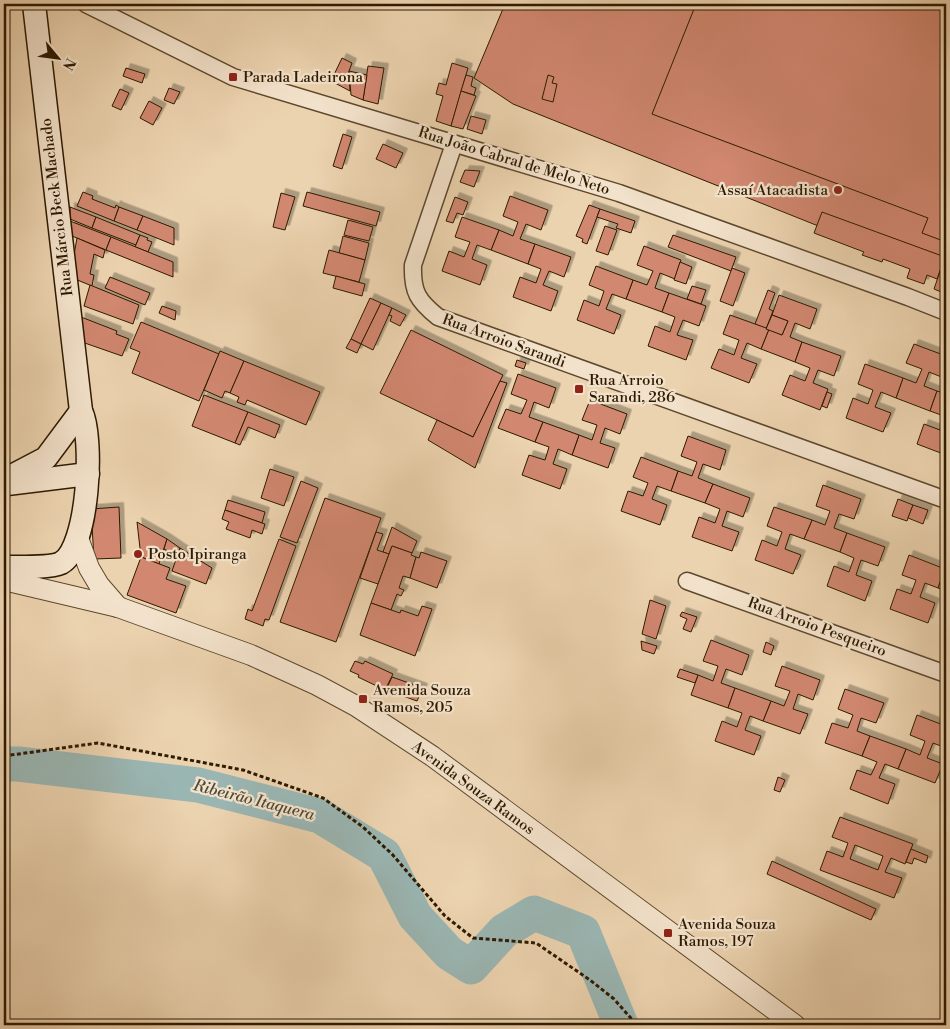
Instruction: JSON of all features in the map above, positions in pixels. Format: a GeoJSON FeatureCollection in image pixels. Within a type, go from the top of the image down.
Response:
{"type":"FeatureCollection","features":[{"type":"Feature","properties":{"kind":"main road","name":"Rua Márcio Beck Machado"},"geometry":{"type":"LineString","coordinates":[[34,4],[81,411],[85,420],[88,474]]}},
{"type":"Feature","properties":{"kind":"main road"},"geometry":{"type":"LineString","coordinates":[[4,480],[46,458],[81,411]]}},
{"type":"Feature","properties":{"kind":"main road"},"geometry":{"type":"LineString","coordinates":[[4,484],[88,474]]}},
{"type":"Feature","properties":{"kind":"main road","name":"Avenida Souza Ramos"},"geometry":{"type":"LineString","coordinates":[[4,568],[59,564],[70,555],[78,538],[88,474]]}},
{"type":"Feature","properties":{"kind":"street","name":"Rua João Cabral de Melo Neto"},"geometry":{"type":"LineString","coordinates":[[86,4],[233,77],[619,193],[946,312]]}},
{"type":"Feature","properties":{"kind":"street","name":"Rua Arroio Sarandi"},"geometry":{"type":"LineString","coordinates":[[454,144],[413,266],[412,281],[419,299],[438,317],[946,500]]}},
{"type":"Feature","properties":{"kind":"street","name":"Avenida Souza Ramos"},"geometry":{"type":"LineString","coordinates":[[78,538],[94,577],[118,607]]}},
{"type":"Feature","properties":{"kind":"street","name":"Avenida Souza Ramos"},"geometry":{"type":"LineString","coordinates":[[4,580],[118,607],[251,655],[317,685],[356,706],[432,756],[795,1025]]}},
{"type":"Feature","properties":{"kind":"street","name":"Rua Arroio Pesqueiro"},"geometry":{"type":"LineString","coordinates":[[687,581],[946,674]]}},
{"type":"Feature","properties":{"kind":"path"},"geometry":{"type":"LineString","coordinates":[[4,756],[98,743],[243,770],[322,798],[351,818],[392,854],[445,916],[473,938],[536,943],[614,999],[637,1025]]}},
{"type":"Feature","properties":{"kind":"building","name":"Assaí Atacadista"},"geometry":{"type":"Polygon","coordinates":[[[505,4],[946,4],[946,277],[513,104],[474,78],[505,4]]]}},
{"type":"Feature","properties":{"kind":"building"},"geometry":{"type":"Polygon","coordinates":[[[696,4],[946,4],[946,242],[922,233],[928,218],[652,114],[696,4]]]}},
{"type":"Feature","properties":{"kind":"building"},"geometry":{"type":"Polygon","coordinates":[[[342,58],[352,63],[349,71],[350,91],[331,81],[342,58]]]}},
{"type":"Feature","properties":{"kind":"building"},"geometry":{"type":"Polygon","coordinates":[[[452,63],[468,68],[451,126],[436,121],[443,96],[436,94],[439,83],[446,85],[452,63]]]}},
{"type":"Feature","properties":{"kind":"building"},"geometry":{"type":"Polygon","coordinates":[[[368,66],[384,68],[378,104],[363,100],[368,66]]]}},
{"type":"Feature","properties":{"kind":"building"},"geometry":{"type":"Polygon","coordinates":[[[126,68],[145,74],[142,83],[123,76],[126,68]]]}},
{"type":"Feature","properties":{"kind":"building"},"geometry":{"type":"Polygon","coordinates":[[[349,71],[367,75],[363,100],[351,95],[349,71]]]}},
{"type":"Feature","properties":{"kind":"building"},"geometry":{"type":"Polygon","coordinates":[[[466,75],[473,77],[471,86],[476,88],[474,95],[461,91],[466,75]]]}},
{"type":"Feature","properties":{"kind":"building"},"geometry":{"type":"Polygon","coordinates":[[[548,75],[554,77],[552,83],[557,84],[553,102],[542,99],[548,75]]]}},
{"type":"Feature","properties":{"kind":"building"},"geometry":{"type":"Polygon","coordinates":[[[169,88],[180,92],[174,104],[164,100],[169,88]]]}},
{"type":"Feature","properties":{"kind":"building"},"geometry":{"type":"Polygon","coordinates":[[[120,89],[129,93],[121,110],[112,106],[120,89]]]}},
{"type":"Feature","properties":{"kind":"building"},"geometry":{"type":"Polygon","coordinates":[[[461,91],[476,96],[463,129],[451,126],[461,91]]]}},
{"type":"Feature","properties":{"kind":"building"},"geometry":{"type":"Polygon","coordinates":[[[149,101],[162,108],[153,125],[140,118],[149,101]]]}},
{"type":"Feature","properties":{"kind":"building"},"geometry":{"type":"Polygon","coordinates":[[[471,116],[486,120],[482,134],[467,129],[471,116]]]}},
{"type":"Feature","properties":{"kind":"building"},"geometry":{"type":"Polygon","coordinates":[[[343,134],[352,137],[342,169],[333,166],[343,134]]]}},
{"type":"Feature","properties":{"kind":"building"},"geometry":{"type":"Polygon","coordinates":[[[383,144],[403,153],[396,168],[376,159],[383,144]]]}},
{"type":"Feature","properties":{"kind":"building"},"geometry":{"type":"Polygon","coordinates":[[[465,170],[480,171],[474,187],[460,182],[465,170]]]}},
{"type":"Feature","properties":{"kind":"building"},"geometry":{"type":"Polygon","coordinates":[[[83,192],[93,196],[92,199],[115,208],[116,205],[119,207],[114,221],[77,206],[83,192]]]}},
{"type":"Feature","properties":{"kind":"building"},"geometry":{"type":"Polygon","coordinates":[[[307,192],[380,212],[376,226],[303,206],[307,192]]]}},
{"type":"Feature","properties":{"kind":"building"},"geometry":{"type":"Polygon","coordinates":[[[281,193],[295,197],[285,230],[273,227],[281,193]]]}},
{"type":"Feature","properties":{"kind":"building"},"geometry":{"type":"Polygon","coordinates":[[[510,196],[548,210],[541,230],[526,224],[520,239],[535,244],[528,264],[491,250],[499,230],[513,236],[518,222],[503,216],[510,196]]]}},
{"type":"Feature","properties":{"kind":"building"},"geometry":{"type":"Polygon","coordinates":[[[455,197],[468,202],[463,215],[457,213],[453,223],[446,221],[455,197]]]}},
{"type":"Feature","properties":{"kind":"building"},"geometry":{"type":"Polygon","coordinates":[[[589,205],[600,209],[587,244],[582,242],[583,239],[576,236],[589,205]]]}},
{"type":"Feature","properties":{"kind":"building"},"geometry":{"type":"Polygon","coordinates":[[[70,207],[96,217],[92,228],[70,219],[70,207]]]}},
{"type":"Feature","properties":{"kind":"building"},"geometry":{"type":"Polygon","coordinates":[[[119,207],[143,216],[137,230],[114,221],[119,207]]]}},
{"type":"Feature","properties":{"kind":"building"},"geometry":{"type":"Polygon","coordinates":[[[600,209],[635,221],[631,233],[616,228],[618,224],[597,217],[600,209]]]}},
{"type":"Feature","properties":{"kind":"building"},"geometry":{"type":"Polygon","coordinates":[[[822,212],[945,257],[937,279],[927,275],[924,284],[907,278],[910,269],[883,259],[882,262],[862,255],[864,252],[814,233],[822,212]]]}},
{"type":"Feature","properties":{"kind":"building"},"geometry":{"type":"Polygon","coordinates":[[[143,216],[174,228],[174,245],[137,230],[143,216]]]}},
{"type":"Feature","properties":{"kind":"building"},"geometry":{"type":"Polygon","coordinates":[[[96,217],[140,235],[136,245],[92,228],[96,217]]]}},
{"type":"Feature","properties":{"kind":"building"},"geometry":{"type":"Polygon","coordinates":[[[462,217],[499,230],[491,250],[477,245],[472,259],[487,265],[480,285],[442,271],[449,251],[464,257],[470,242],[455,237],[462,217]]]}},
{"type":"Feature","properties":{"kind":"building"},"geometry":{"type":"Polygon","coordinates":[[[348,220],[373,227],[369,241],[344,235],[348,220]]]}},
{"type":"Feature","properties":{"kind":"building"},"geometry":{"type":"Polygon","coordinates":[[[70,221],[111,237],[106,250],[72,236],[70,221]]]}},
{"type":"Feature","properties":{"kind":"building"},"geometry":{"type":"Polygon","coordinates":[[[605,226],[617,230],[608,255],[596,251],[605,226]]]}},
{"type":"Feature","properties":{"kind":"building"},"geometry":{"type":"Polygon","coordinates":[[[140,235],[152,242],[148,252],[135,247],[140,235]]]}},
{"type":"Feature","properties":{"kind":"building"},"geometry":{"type":"Polygon","coordinates":[[[673,235],[736,257],[731,271],[668,247],[673,235]]]}},
{"type":"Feature","properties":{"kind":"building"},"geometry":{"type":"Polygon","coordinates":[[[343,236],[369,243],[365,260],[339,253],[343,236]]]}},
{"type":"Feature","properties":{"kind":"building"},"geometry":{"type":"Polygon","coordinates":[[[111,237],[173,262],[173,277],[106,250],[111,237]]]}},
{"type":"Feature","properties":{"kind":"building"},"geometry":{"type":"Polygon","coordinates":[[[77,238],[105,250],[103,258],[94,254],[90,274],[94,275],[92,286],[70,277],[77,238]]]}},
{"type":"Feature","properties":{"kind":"building"},"geometry":{"type":"Polygon","coordinates":[[[535,244],[571,257],[564,277],[549,271],[543,285],[558,291],[551,311],[513,297],[520,277],[536,283],[541,269],[528,264],[535,244]]]}},
{"type":"Feature","properties":{"kind":"building"},"geometry":{"type":"Polygon","coordinates":[[[644,246],[681,260],[675,279],[660,273],[655,288],[669,293],[662,312],[626,299],[633,280],[647,285],[653,271],[637,265],[644,246]]]}},
{"type":"Feature","properties":{"kind":"building"},"geometry":{"type":"Polygon","coordinates":[[[329,250],[365,260],[359,282],[323,273],[329,250]]]}},
{"type":"Feature","properties":{"kind":"building"},"geometry":{"type":"Polygon","coordinates":[[[946,257],[946,294],[934,289],[946,257]]]}},
{"type":"Feature","properties":{"kind":"building"},"geometry":{"type":"Polygon","coordinates":[[[680,262],[692,267],[686,284],[674,280],[680,262]]]}},
{"type":"Feature","properties":{"kind":"building"},"geometry":{"type":"Polygon","coordinates":[[[596,266],[633,280],[626,299],[612,294],[606,309],[621,315],[614,334],[577,320],[584,300],[599,306],[604,291],[589,285],[596,266]]]}},
{"type":"Feature","properties":{"kind":"building"},"geometry":{"type":"Polygon","coordinates":[[[732,268],[745,273],[733,306],[720,301],[732,268]]]}},
{"type":"Feature","properties":{"kind":"building"},"geometry":{"type":"Polygon","coordinates":[[[336,276],[365,284],[362,296],[333,288],[336,276]]]}},
{"type":"Feature","properties":{"kind":"building"},"geometry":{"type":"Polygon","coordinates":[[[110,277],[150,293],[145,305],[105,288],[110,277]]]}},
{"type":"Feature","properties":{"kind":"building"},"geometry":{"type":"Polygon","coordinates":[[[90,285],[139,305],[133,324],[84,306],[90,285]]]}},
{"type":"Feature","properties":{"kind":"building"},"geometry":{"type":"Polygon","coordinates":[[[692,286],[706,290],[701,304],[687,299],[692,286]]]}},
{"type":"Feature","properties":{"kind":"building"},"geometry":{"type":"Polygon","coordinates":[[[768,290],[775,293],[769,309],[773,311],[766,329],[755,324],[768,290]]]}},
{"type":"Feature","properties":{"kind":"building"},"geometry":{"type":"Polygon","coordinates":[[[669,293],[706,306],[699,326],[683,320],[677,335],[693,340],[686,360],[648,346],[655,326],[670,332],[675,317],[662,312],[669,293]]]}},
{"type":"Feature","properties":{"kind":"building"},"geometry":{"type":"Polygon","coordinates":[[[779,295],[817,309],[810,329],[795,323],[790,337],[802,342],[795,362],[761,349],[769,329],[782,335],[788,321],[772,315],[779,295]]]}},
{"type":"Feature","properties":{"kind":"building"},"geometry":{"type":"Polygon","coordinates":[[[370,298],[381,303],[361,344],[351,339],[370,298]]]}},
{"type":"Feature","properties":{"kind":"building"},"geometry":{"type":"Polygon","coordinates":[[[381,303],[392,308],[373,350],[361,344],[381,303]]]}},
{"type":"Feature","properties":{"kind":"building"},"geometry":{"type":"Polygon","coordinates":[[[162,306],[176,311],[175,320],[159,313],[162,306]]]}},
{"type":"Feature","properties":{"kind":"building"},"geometry":{"type":"Polygon","coordinates":[[[392,308],[406,315],[400,326],[390,321],[392,316],[389,315],[392,308]]]}},
{"type":"Feature","properties":{"kind":"building"},"geometry":{"type":"Polygon","coordinates":[[[730,315],[769,329],[761,349],[747,343],[741,358],[757,364],[749,383],[711,368],[719,349],[734,355],[739,340],[723,334],[730,315]]]}},
{"type":"Feature","properties":{"kind":"building"},"geometry":{"type":"Polygon","coordinates":[[[772,315],[788,321],[782,335],[766,329],[772,315]]]}},
{"type":"Feature","properties":{"kind":"building"},"geometry":{"type":"Polygon","coordinates":[[[81,317],[117,331],[116,334],[129,339],[122,356],[79,341],[81,317]]]}},
{"type":"Feature","properties":{"kind":"building"},"geometry":{"type":"Polygon","coordinates":[[[141,322],[219,354],[199,401],[132,373],[140,352],[130,348],[141,322]]]}},
{"type":"Feature","properties":{"kind":"building"},"geometry":{"type":"Polygon","coordinates":[[[411,330],[503,375],[473,437],[380,393],[411,330]]]}},
{"type":"Feature","properties":{"kind":"building"},"geometry":{"type":"Polygon","coordinates":[[[351,339],[361,344],[357,353],[346,348],[351,339]]]}},
{"type":"Feature","properties":{"kind":"building"},"geometry":{"type":"Polygon","coordinates":[[[802,342],[841,356],[834,376],[818,370],[813,383],[828,389],[820,410],[782,395],[790,375],[805,381],[810,368],[795,362],[802,342]]]}},
{"type":"Feature","properties":{"kind":"building"},"geometry":{"type":"Polygon","coordinates":[[[914,344],[946,356],[944,378],[929,372],[924,386],[937,391],[930,411],[896,398],[903,378],[916,383],[922,369],[906,363],[914,344]]]}},
{"type":"Feature","properties":{"kind":"building"},"geometry":{"type":"Polygon","coordinates":[[[220,351],[244,361],[230,393],[225,391],[222,398],[204,390],[220,351]]]}},
{"type":"Feature","properties":{"kind":"building"},"geometry":{"type":"Polygon","coordinates":[[[517,360],[526,363],[524,369],[515,366],[517,360]]]}},
{"type":"Feature","properties":{"kind":"building"},"geometry":{"type":"Polygon","coordinates":[[[244,361],[320,392],[306,425],[247,400],[245,405],[237,402],[239,397],[230,393],[244,361]]]}},
{"type":"Feature","properties":{"kind":"building"},"geometry":{"type":"Polygon","coordinates":[[[865,364],[903,378],[896,398],[881,392],[875,407],[891,413],[883,432],[846,418],[853,398],[868,404],[873,390],[858,384],[865,364]]]}},
{"type":"Feature","properties":{"kind":"building"},"geometry":{"type":"Polygon","coordinates":[[[518,374],[556,388],[549,408],[534,402],[529,417],[543,422],[535,442],[498,428],[506,409],[521,414],[527,400],[511,394],[518,374]]]}},
{"type":"Feature","properties":{"kind":"building"},"geometry":{"type":"Polygon","coordinates":[[[500,381],[507,383],[475,468],[428,440],[437,420],[473,437],[500,381]]]}},
{"type":"Feature","properties":{"kind":"building"},"geometry":{"type":"Polygon","coordinates":[[[937,391],[946,394],[946,455],[917,444],[924,424],[940,430],[944,416],[930,411],[937,391]]]}},
{"type":"Feature","properties":{"kind":"building"},"geometry":{"type":"Polygon","coordinates":[[[827,392],[832,394],[827,408],[822,406],[827,392]]]}},
{"type":"Feature","properties":{"kind":"building"},"geometry":{"type":"Polygon","coordinates":[[[204,395],[248,412],[235,443],[192,426],[204,395]]]}},
{"type":"Feature","properties":{"kind":"building"},"geometry":{"type":"Polygon","coordinates":[[[590,400],[627,414],[620,434],[605,428],[600,443],[615,448],[608,468],[572,455],[579,435],[592,440],[597,425],[582,420],[590,400]]]}},
{"type":"Feature","properties":{"kind":"building"},"geometry":{"type":"Polygon","coordinates":[[[248,412],[280,425],[275,438],[248,427],[240,445],[235,443],[248,412]]]}},
{"type":"Feature","properties":{"kind":"building"},"geometry":{"type":"Polygon","coordinates":[[[543,422],[579,435],[572,455],[558,449],[553,464],[567,469],[560,489],[522,475],[529,455],[545,460],[549,447],[535,442],[543,422]]]}},
{"type":"Feature","properties":{"kind":"building"},"geometry":{"type":"Polygon","coordinates":[[[688,436],[726,450],[720,470],[703,464],[698,478],[713,484],[705,503],[671,491],[678,471],[692,476],[697,462],[681,456],[688,436]]]}},
{"type":"Feature","properties":{"kind":"building"},"geometry":{"type":"Polygon","coordinates":[[[641,457],[678,471],[671,491],[657,486],[652,499],[667,505],[660,525],[621,511],[628,491],[643,496],[648,483],[633,477],[641,457]]]}},
{"type":"Feature","properties":{"kind":"building"},"geometry":{"type":"Polygon","coordinates":[[[270,469],[294,477],[284,506],[261,498],[270,469]]]}},
{"type":"Feature","properties":{"kind":"building"},"geometry":{"type":"Polygon","coordinates":[[[301,481],[318,488],[297,543],[280,537],[301,481]]]}},
{"type":"Feature","properties":{"kind":"building"},"geometry":{"type":"Polygon","coordinates":[[[713,484],[750,498],[743,517],[727,511],[722,526],[739,532],[732,551],[692,537],[699,517],[715,523],[720,509],[705,503],[713,484]]]}},
{"type":"Feature","properties":{"kind":"building"},"geometry":{"type":"Polygon","coordinates":[[[823,485],[861,499],[854,519],[839,514],[834,528],[847,533],[840,552],[804,539],[812,520],[825,525],[830,511],[816,506],[823,485]]]}},
{"type":"Feature","properties":{"kind":"building"},"geometry":{"type":"Polygon","coordinates":[[[325,498],[381,518],[336,642],[280,622],[325,498]]]}},
{"type":"Feature","properties":{"kind":"building"},"geometry":{"type":"Polygon","coordinates":[[[898,499],[913,505],[907,521],[892,516],[898,499]]]}},
{"type":"Feature","properties":{"kind":"building"},"geometry":{"type":"Polygon","coordinates":[[[228,500],[265,512],[262,523],[225,510],[228,500]]]}},
{"type":"Feature","properties":{"kind":"building"},"geometry":{"type":"Polygon","coordinates":[[[913,505],[928,510],[923,524],[908,518],[913,505]]]}},
{"type":"Feature","properties":{"kind":"building"},"geometry":{"type":"Polygon","coordinates":[[[119,507],[121,558],[94,559],[91,509],[119,507]]]}},
{"type":"Feature","properties":{"kind":"building"},"geometry":{"type":"Polygon","coordinates":[[[774,507],[812,520],[804,539],[790,534],[785,549],[801,555],[793,574],[755,560],[762,540],[777,546],[782,532],[767,526],[774,507]]]}},
{"type":"Feature","properties":{"kind":"building"},"geometry":{"type":"Polygon","coordinates":[[[225,510],[265,524],[262,534],[252,530],[250,538],[226,529],[229,522],[222,519],[225,510]]]}},
{"type":"Feature","properties":{"kind":"building"},"geometry":{"type":"Polygon","coordinates":[[[137,522],[167,539],[159,564],[141,557],[137,522]]]}},
{"type":"Feature","properties":{"kind":"building"},"geometry":{"type":"Polygon","coordinates":[[[392,527],[417,541],[412,553],[392,546],[389,554],[383,552],[392,527]]]}},
{"type":"Feature","properties":{"kind":"building"},"geometry":{"type":"Polygon","coordinates":[[[376,532],[383,534],[377,550],[389,554],[378,584],[360,578],[376,532]]]}},
{"type":"Feature","properties":{"kind":"building"},"geometry":{"type":"Polygon","coordinates":[[[847,533],[885,547],[878,566],[861,560],[856,575],[872,581],[865,601],[827,586],[834,566],[849,572],[854,558],[840,552],[847,533]]]}},
{"type":"Feature","properties":{"kind":"building"},"geometry":{"type":"Polygon","coordinates":[[[167,539],[180,548],[177,556],[164,549],[167,539]]]}},
{"type":"Feature","properties":{"kind":"building"},"geometry":{"type":"Polygon","coordinates":[[[279,539],[296,546],[269,620],[265,619],[263,626],[245,619],[248,609],[252,611],[279,539]]]}},
{"type":"Feature","properties":{"kind":"building"},"geometry":{"type":"Polygon","coordinates":[[[392,546],[412,553],[411,555],[416,557],[410,578],[403,576],[399,588],[404,590],[401,596],[397,594],[391,610],[371,603],[392,546]]]}},
{"type":"Feature","properties":{"kind":"building"},"geometry":{"type":"Polygon","coordinates":[[[180,548],[212,568],[206,584],[172,571],[180,548]]]}},
{"type":"Feature","properties":{"kind":"building"},"geometry":{"type":"Polygon","coordinates":[[[421,552],[447,561],[437,588],[410,578],[416,557],[419,558],[421,552]]]}},
{"type":"Feature","properties":{"kind":"building"},"geometry":{"type":"Polygon","coordinates":[[[909,555],[945,569],[938,588],[925,583],[920,597],[935,603],[928,623],[890,609],[897,589],[911,594],[916,580],[902,575],[909,555]]]}},
{"type":"Feature","properties":{"kind":"building"},"geometry":{"type":"Polygon","coordinates":[[[141,557],[170,568],[166,579],[186,586],[176,613],[127,595],[141,557]]]}},
{"type":"Feature","properties":{"kind":"building"},"geometry":{"type":"Polygon","coordinates":[[[946,569],[946,591],[938,588],[946,569]]]}},
{"type":"Feature","properties":{"kind":"building"},"geometry":{"type":"Polygon","coordinates":[[[650,600],[666,606],[656,639],[642,634],[650,600]]]}},
{"type":"Feature","properties":{"kind":"building"},"geometry":{"type":"Polygon","coordinates":[[[371,603],[400,613],[401,610],[418,616],[422,606],[432,609],[415,656],[360,635],[371,603]]]}},
{"type":"Feature","properties":{"kind":"building"},"geometry":{"type":"Polygon","coordinates":[[[682,612],[697,617],[691,632],[683,629],[687,619],[680,616],[682,612]]]}},
{"type":"Feature","properties":{"kind":"building"},"geometry":{"type":"Polygon","coordinates":[[[711,640],[749,655],[742,675],[726,669],[721,683],[735,688],[728,708],[691,695],[698,675],[713,681],[718,666],[703,661],[711,640]]]}},
{"type":"Feature","properties":{"kind":"building"},"geometry":{"type":"Polygon","coordinates":[[[641,641],[657,646],[654,654],[642,650],[641,641]]]}},
{"type":"Feature","properties":{"kind":"building"},"geometry":{"type":"Polygon","coordinates":[[[766,642],[774,646],[771,655],[763,652],[766,642]]]}},
{"type":"Feature","properties":{"kind":"building"},"geometry":{"type":"Polygon","coordinates":[[[355,661],[363,664],[365,661],[393,674],[385,690],[350,671],[355,661]]]}},
{"type":"Feature","properties":{"kind":"building"},"geometry":{"type":"Polygon","coordinates":[[[782,666],[820,680],[813,700],[798,694],[793,709],[808,714],[800,734],[763,721],[771,701],[784,706],[790,691],[775,686],[782,666]]]}},
{"type":"Feature","properties":{"kind":"building"},"geometry":{"type":"Polygon","coordinates":[[[680,669],[698,675],[695,683],[677,677],[680,669]]]}},
{"type":"Feature","properties":{"kind":"building"},"geometry":{"type":"Polygon","coordinates":[[[392,677],[423,688],[417,701],[386,690],[392,677]]]}},
{"type":"Feature","properties":{"kind":"building"},"geometry":{"type":"Polygon","coordinates":[[[735,688],[771,701],[763,721],[750,716],[745,730],[761,736],[754,755],[715,741],[722,721],[737,727],[742,713],[728,708],[735,688]]]}},
{"type":"Feature","properties":{"kind":"building"},"geometry":{"type":"Polygon","coordinates":[[[845,689],[884,703],[876,723],[861,718],[857,731],[870,736],[862,756],[825,743],[832,723],[848,728],[853,715],[838,709],[845,689]]]}},
{"type":"Feature","properties":{"kind":"building"},"geometry":{"type":"Polygon","coordinates":[[[917,715],[946,726],[946,748],[933,743],[927,758],[943,764],[935,783],[898,769],[906,749],[920,755],[925,741],[910,735],[917,715]]]}},
{"type":"Feature","properties":{"kind":"building"},"geometry":{"type":"Polygon","coordinates":[[[870,736],[906,749],[898,769],[885,764],[879,778],[895,784],[888,804],[850,789],[857,770],[871,775],[877,762],[862,756],[870,736]]]}},
{"type":"Feature","properties":{"kind":"building"},"geometry":{"type":"Polygon","coordinates":[[[778,777],[785,780],[780,792],[774,790],[778,777]]]}},
{"type":"Feature","properties":{"kind":"building"},"geometry":{"type":"Polygon","coordinates":[[[840,817],[913,844],[905,864],[891,858],[885,872],[902,878],[894,898],[820,870],[827,851],[843,857],[848,843],[832,837],[840,817]],[[855,845],[850,859],[878,870],[883,856],[855,845]]]}},
{"type":"Feature","properties":{"kind":"building"},"geometry":{"type":"Polygon","coordinates":[[[911,849],[928,856],[926,863],[914,858],[912,864],[906,862],[911,849]]]}},
{"type":"Feature","properties":{"kind":"building"},"geometry":{"type":"Polygon","coordinates":[[[772,861],[876,909],[871,920],[767,874],[772,861]]]}},
{"type":"Feature","properties":{"kind":"waterway","name":"Ribeirão Itaquera"},"geometry":{"type":"LineString","coordinates":[[4,764],[18,764],[198,785],[320,816],[384,855],[415,916],[449,953],[471,967],[504,931],[534,913],[583,932],[621,1025]]}},
{"type":"Feature","properties":{"kind":"place","name":"Parada Ladeirona"},"geometry":{"type":"Point","coordinates":[233,77]}},
{"type":"Feature","properties":{"kind":"place","name":"Assaí Atacadista"},"geometry":{"type":"Point","coordinates":[838,190]}},
{"type":"Feature","properties":{"kind":"place","name":"Rua Arroio Sarandi, 286"},"geometry":{"type":"Point","coordinates":[579,389]}},
{"type":"Feature","properties":{"kind":"place","name":"Posto Ipiranga"},"geometry":{"type":"Point","coordinates":[138,554]}},
{"type":"Feature","properties":{"kind":"place","name":"Avenida Souza Ramos, 205"},"geometry":{"type":"Point","coordinates":[363,699]}},
{"type":"Feature","properties":{"kind":"place","name":"Avenida Souza Ramos, 197"},"geometry":{"type":"Point","coordinates":[668,933]}}]}
